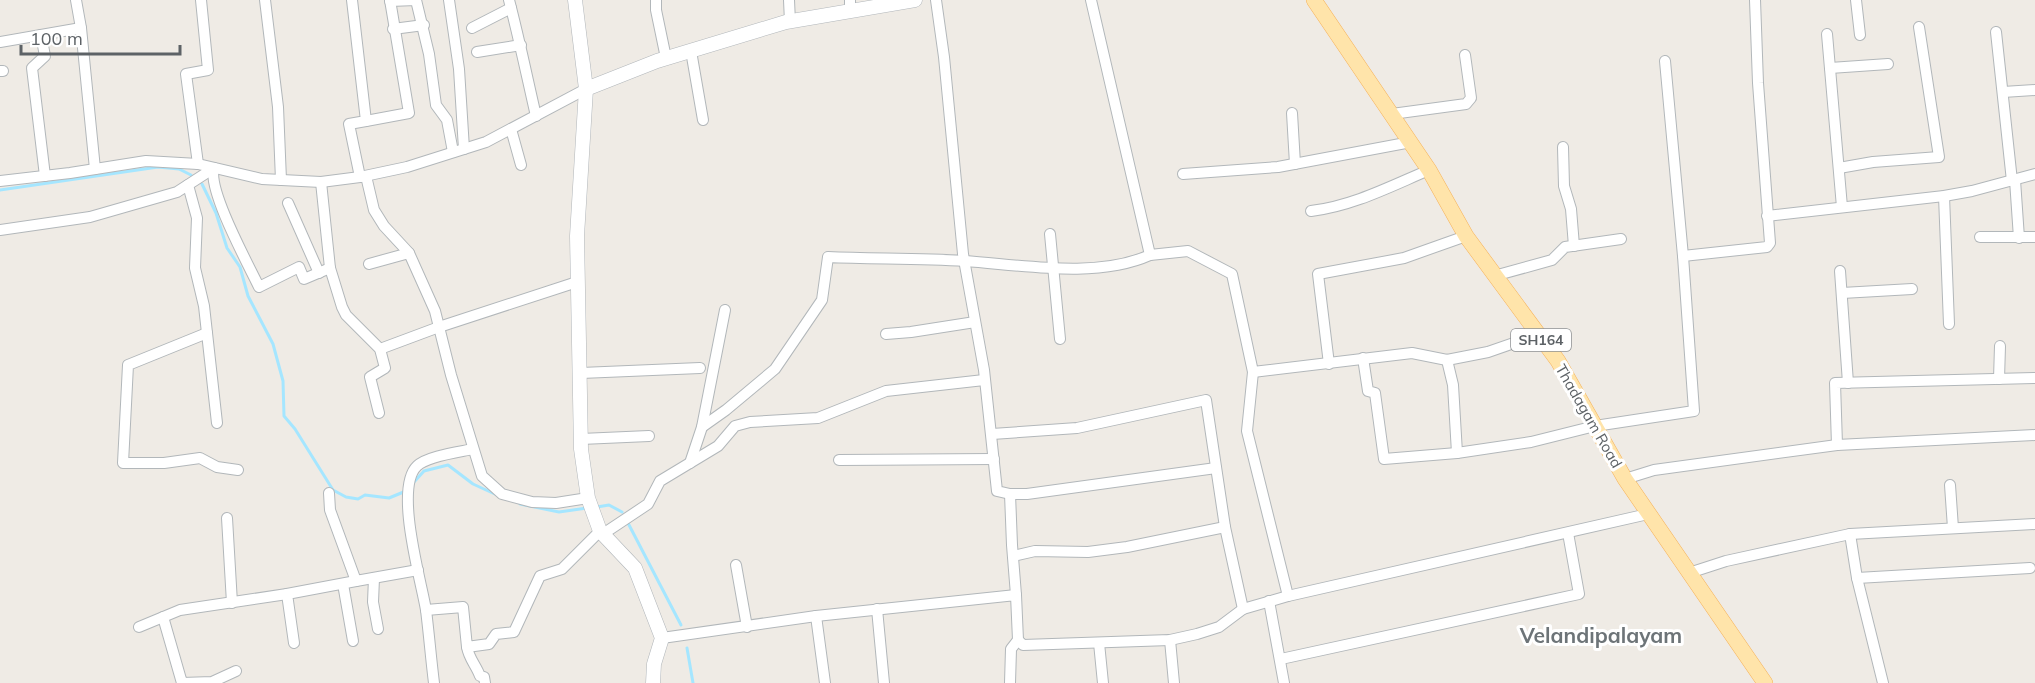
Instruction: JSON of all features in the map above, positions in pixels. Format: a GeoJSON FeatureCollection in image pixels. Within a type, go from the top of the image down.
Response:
{"type":"FeatureCollection","features":[{"type":"Feature","properties":{"kind":"main road","name":"Thadagam Road"},"geometry":{"type":"LineString","coordinates":[[1314,0],[1430,170],[1466,236],[1558,361],[1625,479],[1765,683]]}},
{"type":"Feature","properties":{"kind":"street"},"geometry":{"type":"LineString","coordinates":[[76,0],[81,28],[95,169]]}},
{"type":"Feature","properties":{"kind":"street"},"geometry":{"type":"LineString","coordinates":[[198,164],[186,74],[208,70],[201,0]]}},
{"type":"Feature","properties":{"kind":"street"},"geometry":{"type":"LineString","coordinates":[[265,0],[278,107],[281,180]]}},
{"type":"Feature","properties":{"kind":"street"},"geometry":{"type":"LineString","coordinates":[[352,0],[366,121]]}},
{"type":"Feature","properties":{"kind":"street"},"geometry":{"type":"LineString","coordinates":[[453,152],[447,120],[436,105],[424,26],[416,0],[390,0],[393,29],[409,113],[349,124],[374,210],[384,226],[409,253],[435,311],[480,480],[502,494],[532,502],[590,503]]}},
{"type":"Feature","properties":{"kind":"street"},"geometry":{"type":"LineString","coordinates":[[449,0],[459,69],[464,149]]}},
{"type":"Feature","properties":{"kind":"street"},"geometry":{"type":"LineString","coordinates":[[575,0],[586,89],[577,236],[581,449],[590,503],[601,532],[635,568],[662,638],[654,664],[653,683]]}},
{"type":"Feature","properties":{"kind":"street"},"geometry":{"type":"LineString","coordinates":[[656,0],[666,58]]}},
{"type":"Feature","properties":{"kind":"street"},"geometry":{"type":"LineString","coordinates":[[789,0],[790,22]]}},
{"type":"Feature","properties":{"kind":"street"},"geometry":{"type":"LineString","coordinates":[[0,181],[146,161],[198,164],[262,179],[321,182],[363,176],[407,167],[486,142],[586,89],[666,58],[850,5],[915,0]]}},
{"type":"Feature","properties":{"kind":"street"},"geometry":{"type":"LineString","coordinates":[[936,0],[944,57],[964,261],[992,434],[997,491],[1027,494],[1216,468]]}},
{"type":"Feature","properties":{"kind":"street"},"geometry":{"type":"LineString","coordinates":[[1091,0],[1150,255]]}},
{"type":"Feature","properties":{"kind":"street"},"geometry":{"type":"LineString","coordinates":[[1683,256],[1767,247],[1770,243],[1758,83],[1755,0]]}},
{"type":"Feature","properties":{"kind":"street"},"geometry":{"type":"LineString","coordinates":[[1856,0],[1860,35]]}},
{"type":"Feature","properties":{"kind":"street"},"geometry":{"type":"LineString","coordinates":[[472,28],[510,4],[536,116]]}},
{"type":"Feature","properties":{"kind":"street"},"geometry":{"type":"LineString","coordinates":[[393,29],[424,26]]}},
{"type":"Feature","properties":{"kind":"street"},"geometry":{"type":"LineString","coordinates":[[1839,168],[1873,162],[1939,157],[1919,27]]}},
{"type":"Feature","properties":{"kind":"street"},"geometry":{"type":"LineString","coordinates":[[0,42],[81,28]]}},
{"type":"Feature","properties":{"kind":"street"},"geometry":{"type":"LineString","coordinates":[[1996,32],[2019,238]]}},
{"type":"Feature","properties":{"kind":"street"},"geometry":{"type":"LineString","coordinates":[[1827,34],[1842,207]]}},
{"type":"Feature","properties":{"kind":"street"},"geometry":{"type":"LineString","coordinates":[[41,35],[45,56],[32,68],[45,176]]}},
{"type":"Feature","properties":{"kind":"street"},"geometry":{"type":"LineString","coordinates":[[477,52],[521,45]]}},
{"type":"Feature","properties":{"kind":"street"},"geometry":{"type":"LineString","coordinates":[[691,51],[703,120]]}},
{"type":"Feature","properties":{"kind":"street"},"geometry":{"type":"LineString","coordinates":[[1392,114],[1466,104],[1471,98],[1465,55]]}},
{"type":"Feature","properties":{"kind":"street"},"geometry":{"type":"LineString","coordinates":[[1363,358],[1368,391],[1375,393],[1384,459],[1457,453],[1531,442],[1595,426],[1694,411],[1683,256],[1665,61]]}},
{"type":"Feature","properties":{"kind":"street"},"geometry":{"type":"LineString","coordinates":[[1830,68],[1888,64]]}},
{"type":"Feature","properties":{"kind":"street"},"geometry":{"type":"LineString","coordinates":[[2003,92],[2035,90]]}},
{"type":"Feature","properties":{"kind":"street"},"geometry":{"type":"LineString","coordinates":[[1292,113],[1294,164]]}},
{"type":"Feature","properties":{"kind":"street"},"geometry":{"type":"LineString","coordinates":[[511,129],[521,165]]}},
{"type":"Feature","properties":{"kind":"street"},"geometry":{"type":"LineString","coordinates":[[1183,174],[1278,167],[1411,142]]}},
{"type":"Feature","properties":{"kind":"street"},"geometry":{"type":"LineString","coordinates":[[1563,147],[1564,186],[1571,209],[1574,246]]}},
{"type":"Feature","properties":{"kind":"street"},"geometry":{"type":"LineString","coordinates":[[0,230],[90,217],[177,192],[214,168]]}},
{"type":"Feature","properties":{"kind":"street"},"geometry":{"type":"LineString","coordinates":[[214,168],[212,174],[214,186],[238,244],[259,286],[299,267],[304,279],[330,268]]}},
{"type":"Feature","properties":{"kind":"street"},"geometry":{"type":"LineString","coordinates":[[1311,211],[1330,209],[1356,201],[1430,170]]}},
{"type":"Feature","properties":{"kind":"street"},"geometry":{"type":"LineString","coordinates":[[1767,216],[1944,196],[2014,181],[2035,174]]}},
{"type":"Feature","properties":{"kind":"street"},"geometry":{"type":"LineString","coordinates":[[321,182],[330,268],[346,315],[380,349],[385,368],[370,377],[379,414]]}},
{"type":"Feature","properties":{"kind":"street"},"geometry":{"type":"LineString","coordinates":[[188,185],[197,218],[195,268],[204,306],[217,423]]}},
{"type":"Feature","properties":{"kind":"street"},"geometry":{"type":"LineString","coordinates":[[1944,196],[1949,324]]}},
{"type":"Feature","properties":{"kind":"street"},"geometry":{"type":"LineString","coordinates":[[288,202],[319,273]]}},
{"type":"Feature","properties":{"kind":"street"},"geometry":{"type":"LineString","coordinates":[[1050,234],[1060,339]]}},
{"type":"Feature","properties":{"kind":"street"},"geometry":{"type":"LineString","coordinates":[[1329,364],[1318,274],[1404,258],[1466,236]]}},
{"type":"Feature","properties":{"kind":"street"},"geometry":{"type":"LineString","coordinates":[[1980,237],[2035,237]]}},
{"type":"Feature","properties":{"kind":"street"},"geometry":{"type":"LineString","coordinates":[[1494,276],[1552,260],[1565,247],[1621,238]]}},
{"type":"Feature","properties":{"kind":"street"},"geometry":{"type":"LineString","coordinates":[[702,427],[775,369],[822,300],[828,257],[964,261],[1054,268],[1132,263],[1150,255],[1188,251],[1233,274],[1253,372],[1247,431],[1288,596]]}},
{"type":"Feature","properties":{"kind":"street"},"geometry":{"type":"LineString","coordinates":[[369,264],[409,253]]}},
{"type":"Feature","properties":{"kind":"street"},"geometry":{"type":"LineString","coordinates":[[1840,272],[1848,383]]}},
{"type":"Feature","properties":{"kind":"street"},"geometry":{"type":"LineString","coordinates":[[380,349],[439,327],[577,282]]}},
{"type":"Feature","properties":{"kind":"street"},"geometry":{"type":"LineString","coordinates":[[1842,293],[1912,289]]}},
{"type":"Feature","properties":{"kind":"street"},"geometry":{"type":"LineString","coordinates":[[690,463],[702,427],[725,310]]}},
{"type":"Feature","properties":{"kind":"street"},"geometry":{"type":"LineString","coordinates":[[886,334],[911,333],[975,322]]}},
{"type":"Feature","properties":{"kind":"street"},"geometry":{"type":"LineString","coordinates":[[207,333],[128,365],[123,464],[164,463],[200,458],[217,467],[238,470]]}},
{"type":"Feature","properties":{"kind":"street"},"geometry":{"type":"LineString","coordinates":[[1253,372],[1412,353],[1447,360],[1488,352],[1537,335]]}},
{"type":"Feature","properties":{"kind":"street"},"geometry":{"type":"LineString","coordinates":[[1999,379],[2000,346]]}},
{"type":"Feature","properties":{"kind":"street"},"geometry":{"type":"LineString","coordinates":[[1447,360],[1453,385],[1457,453]]}},
{"type":"Feature","properties":{"kind":"street"},"geometry":{"type":"LineString","coordinates":[[581,373],[700,368]]}},
{"type":"Feature","properties":{"kind":"street"},"geometry":{"type":"LineString","coordinates":[[1837,445],[1835,383],[2035,378]]}},
{"type":"Feature","properties":{"kind":"street"},"geometry":{"type":"LineString","coordinates":[[467,647],[489,644],[496,634],[514,632],[540,576],[562,569],[601,532],[648,504],[660,481],[718,446],[735,426],[750,422],[818,418],[886,391],[984,380]]}},
{"type":"Feature","properties":{"kind":"street"},"geometry":{"type":"LineString","coordinates":[[992,434],[1077,428],[1206,400],[1225,527],[1243,609]]}},
{"type":"Feature","properties":{"kind":"street"},"geometry":{"type":"LineString","coordinates":[[1625,479],[1654,470],[1837,445],[2035,435]]}},
{"type":"Feature","properties":{"kind":"street"},"geometry":{"type":"LineString","coordinates":[[581,439],[649,436]]}},
{"type":"Feature","properties":{"kind":"street"},"geometry":{"type":"LineString","coordinates":[[434,683],[426,610],[408,519],[409,479],[417,465],[473,448]]}},
{"type":"Feature","properties":{"kind":"street"},"geometry":{"type":"LineString","coordinates":[[839,460],[994,459]]}},
{"type":"Feature","properties":{"kind":"street"},"geometry":{"type":"LineString","coordinates":[[1950,485],[1953,528]]}},
{"type":"Feature","properties":{"kind":"street"},"geometry":{"type":"LineString","coordinates":[[329,493],[330,510],[356,581]]}},
{"type":"Feature","properties":{"kind":"street"},"geometry":{"type":"LineString","coordinates":[[1010,494],[1018,639],[1023,645],[1170,640],[1219,627],[1243,609],[1288,596],[1648,514]]}},
{"type":"Feature","properties":{"kind":"street"},"geometry":{"type":"LineString","coordinates":[[227,518],[232,603]]}},
{"type":"Feature","properties":{"kind":"street"},"geometry":{"type":"LineString","coordinates":[[1689,573],[1726,561],[1850,534],[2035,524]]}},
{"type":"Feature","properties":{"kind":"street"},"geometry":{"type":"LineString","coordinates":[[1013,556],[1035,551],[1088,552],[1127,547],[1225,527]]}},
{"type":"Feature","properties":{"kind":"street"},"geometry":{"type":"LineString","coordinates":[[1281,659],[1579,594],[1568,533]]}},
{"type":"Feature","properties":{"kind":"street"},"geometry":{"type":"LineString","coordinates":[[1850,534],[1857,578],[1883,683]]}},
{"type":"Feature","properties":{"kind":"street"},"geometry":{"type":"LineString","coordinates":[[736,565],[747,627]]}},
{"type":"Feature","properties":{"kind":"street"},"geometry":{"type":"LineString","coordinates":[[1857,578],[2030,568]]}},
{"type":"Feature","properties":{"kind":"street"},"geometry":{"type":"LineString","coordinates":[[139,627],[180,610],[287,594],[418,570]]}},
{"type":"Feature","properties":{"kind":"street"},"geometry":{"type":"LineString","coordinates":[[374,578],[373,602],[378,629]]}},
{"type":"Feature","properties":{"kind":"street"},"geometry":{"type":"LineString","coordinates":[[343,584],[353,641]]}},
{"type":"Feature","properties":{"kind":"street"},"geometry":{"type":"LineString","coordinates":[[287,594],[294,643]]}},
{"type":"Feature","properties":{"kind":"street"},"geometry":{"type":"LineString","coordinates":[[662,638],[816,616],[1016,595]]}},
{"type":"Feature","properties":{"kind":"street"},"geometry":{"type":"LineString","coordinates":[[1269,602],[1284,683]]}},
{"type":"Feature","properties":{"kind":"street"},"geometry":{"type":"LineString","coordinates":[[426,610],[463,607],[469,658],[476,665],[485,683]]}},
{"type":"Feature","properties":{"kind":"street"},"geometry":{"type":"LineString","coordinates":[[877,609],[884,683]]}},
{"type":"Feature","properties":{"kind":"street"},"geometry":{"type":"LineString","coordinates":[[816,616],[825,683]]}},
{"type":"Feature","properties":{"kind":"street"},"geometry":{"type":"LineString","coordinates":[[163,617],[182,683],[212,682],[236,671]]}},
{"type":"Feature","properties":{"kind":"street"},"geometry":{"type":"LineString","coordinates":[[1010,683],[1011,649],[1018,639]]}},
{"type":"Feature","properties":{"kind":"street"},"geometry":{"type":"LineString","coordinates":[[1170,640],[1174,683]]}},
{"type":"Feature","properties":{"kind":"street"},"geometry":{"type":"LineString","coordinates":[[1099,643],[1103,683]]}},
{"type":"Feature","properties":{"kind":"waterway"},"geometry":{"type":"LineString","coordinates":[[0,190],[158,167],[179,169],[191,175]]}},
{"type":"Feature","properties":{"kind":"waterway"},"geometry":{"type":"LineString","coordinates":[[202,184],[216,213],[227,248],[240,267],[248,296],[273,344],[283,381],[284,416],[295,429],[333,490],[346,497],[358,499],[365,495],[389,498],[406,491]]}},
{"type":"Feature","properties":{"kind":"waterway"},"geometry":{"type":"LineString","coordinates":[[414,482],[424,471],[448,465],[473,484],[497,495]]}},
{"type":"Feature","properties":{"kind":"waterway"},"geometry":{"type":"LineString","coordinates":[[520,504],[559,512],[587,508]]}},
{"type":"Feature","properties":{"kind":"waterway"},"geometry":{"type":"LineString","coordinates":[[597,507],[609,505],[622,512]]}},
{"type":"Feature","properties":{"kind":"waterway"},"geometry":{"type":"LineString","coordinates":[[628,523],[681,625]]}},
{"type":"Feature","properties":{"kind":"waterway"},"geometry":{"type":"LineString","coordinates":[[687,648],[693,683]]}},
{"type":"Feature","properties":{"kind":"district","name":"Velandipalayam"},"geometry":{"type":"Point","coordinates":[1601,635]}}]}
